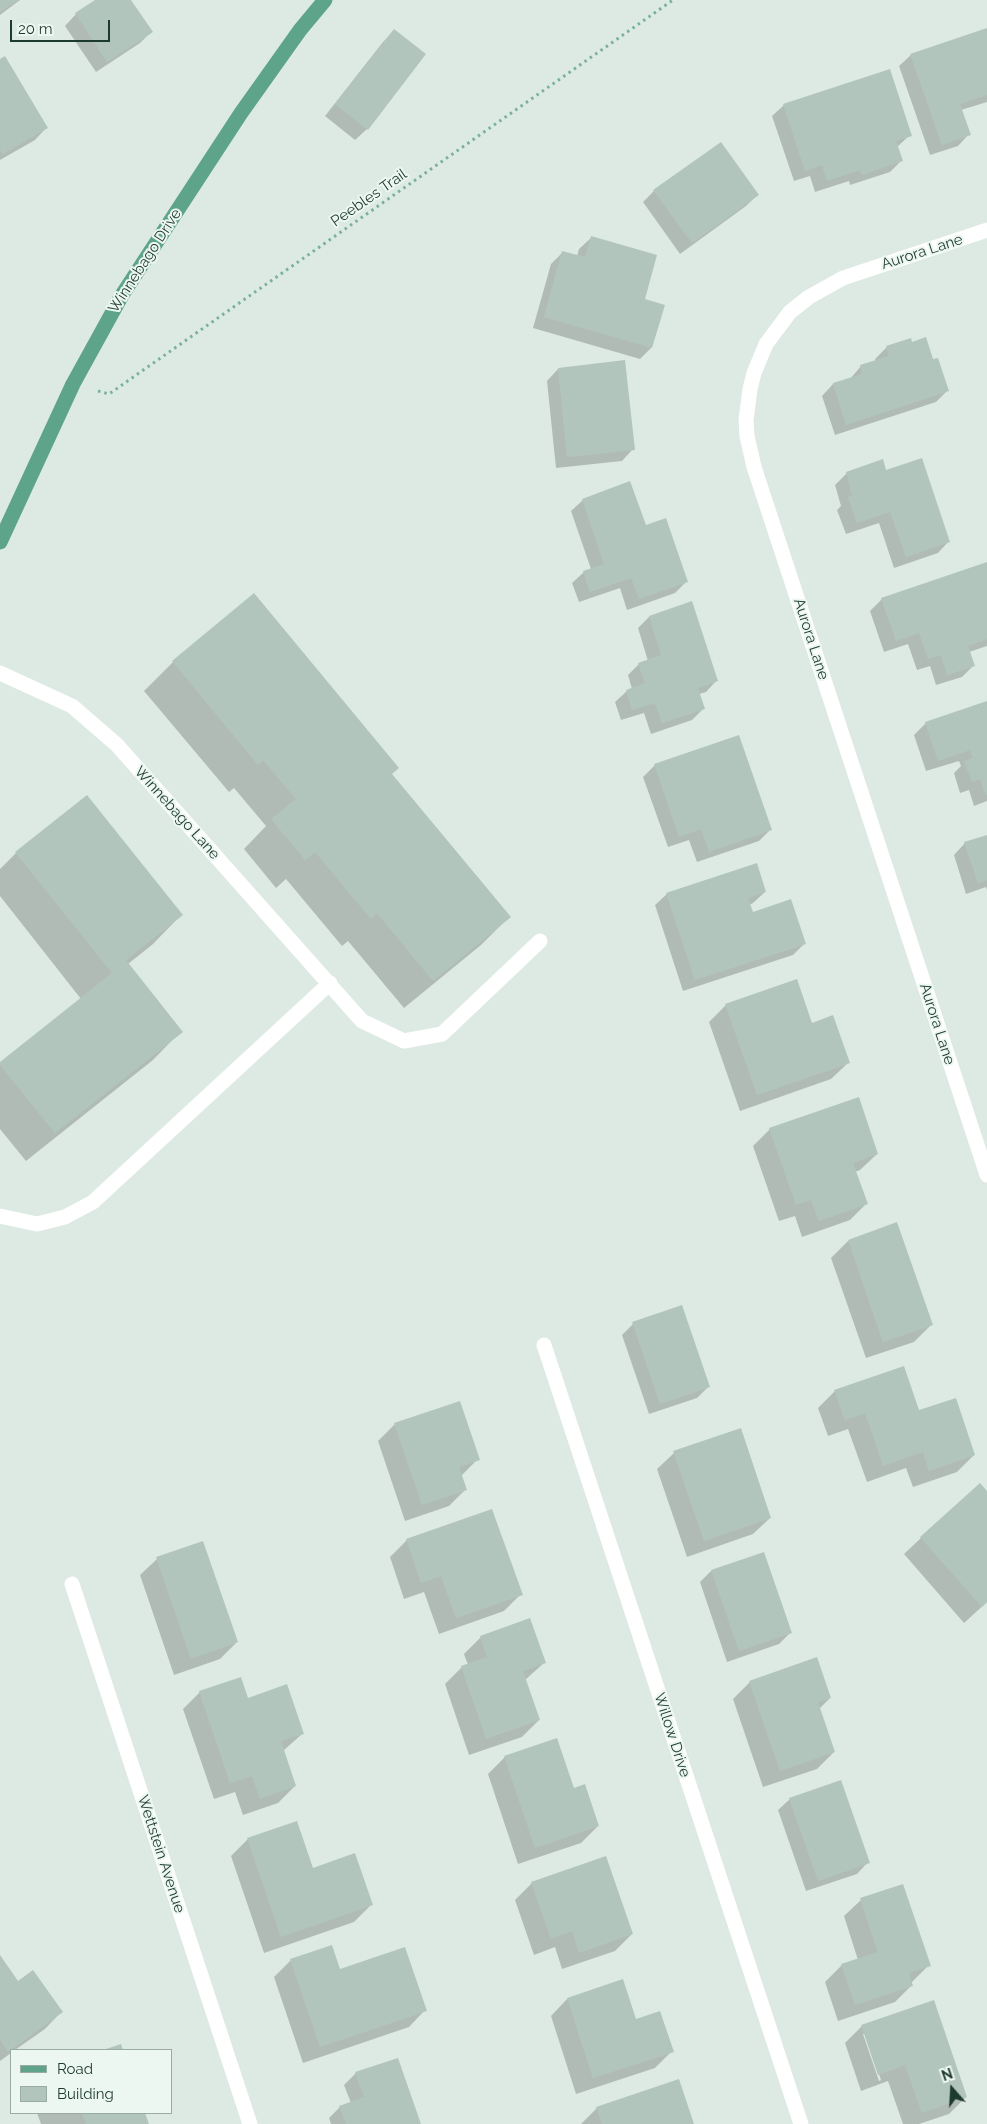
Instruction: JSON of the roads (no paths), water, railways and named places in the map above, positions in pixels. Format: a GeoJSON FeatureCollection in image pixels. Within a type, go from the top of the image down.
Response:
{"type":"FeatureCollection","features":[{"type":"Feature","properties":{"kind":"main road","name":"Winnebago Drive"},"geometry":{"type":"LineString","coordinates":[[0,542],[73,384],[122,295],[284,53],[325,0]]}},
{"type":"Feature","properties":{"kind":"street","name":"Aurora Lane"},"geometry":{"type":"LineString","coordinates":[[987,230],[844,278],[809,297],[790,312],[766,344],[754,373],[746,420],[747,436],[754,467],[987,1175]]}},
{"type":"Feature","properties":{"kind":"street","name":"Winnebago Lane"},"geometry":{"type":"LineString","coordinates":[[0,674],[72,706],[117,745],[362,1021],[404,1041],[442,1034],[540,941]]}},
{"type":"Feature","properties":{"kind":"street"},"geometry":{"type":"LineString","coordinates":[[0,1216],[37,1224],[65,1217],[93,1202],[330,983]]}},
{"type":"Feature","properties":{"kind":"street","name":"Willow Drive"},"geometry":{"type":"LineString","coordinates":[[544,1345],[800,2124]]}},
{"type":"Feature","properties":{"kind":"street","name":"Wettstein Avenue"},"geometry":{"type":"LineString","coordinates":[[72,1584],[250,2124]]}}]}
